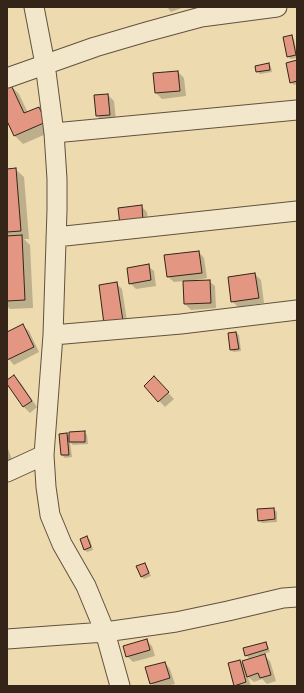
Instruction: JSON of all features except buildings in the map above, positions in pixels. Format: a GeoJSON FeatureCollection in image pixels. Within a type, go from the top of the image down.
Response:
{"type":"FeatureCollection","features":[{"type":"Feature","properties":{"kind":"street"},"geometry":{"type":"LineString","coordinates":[[34,7],[45,64],[54,133],[57,210],[53,335],[44,455],[46,487],[50,515],[62,544],[86,586],[106,632],[120,686]]}},
{"type":"Feature","properties":{"kind":"street"},"geometry":{"type":"LineString","coordinates":[[7,78],[109,43],[201,17],[278,7]]}},
{"type":"Feature","properties":{"kind":"street"},"geometry":{"type":"LineString","coordinates":[[54,133],[297,110]]}},
{"type":"Feature","properties":{"kind":"street"},"geometry":{"type":"LineString","coordinates":[[56,237],[297,211]]}},
{"type":"Feature","properties":{"kind":"street"},"geometry":{"type":"LineString","coordinates":[[53,335],[189,323],[297,310]]}},
{"type":"Feature","properties":{"kind":"street"},"geometry":{"type":"LineString","coordinates":[[7,472],[44,455]]}},
{"type":"Feature","properties":{"kind":"street"},"geometry":{"type":"LineString","coordinates":[[7,639],[106,632],[176,622],[297,596]]}}]}
